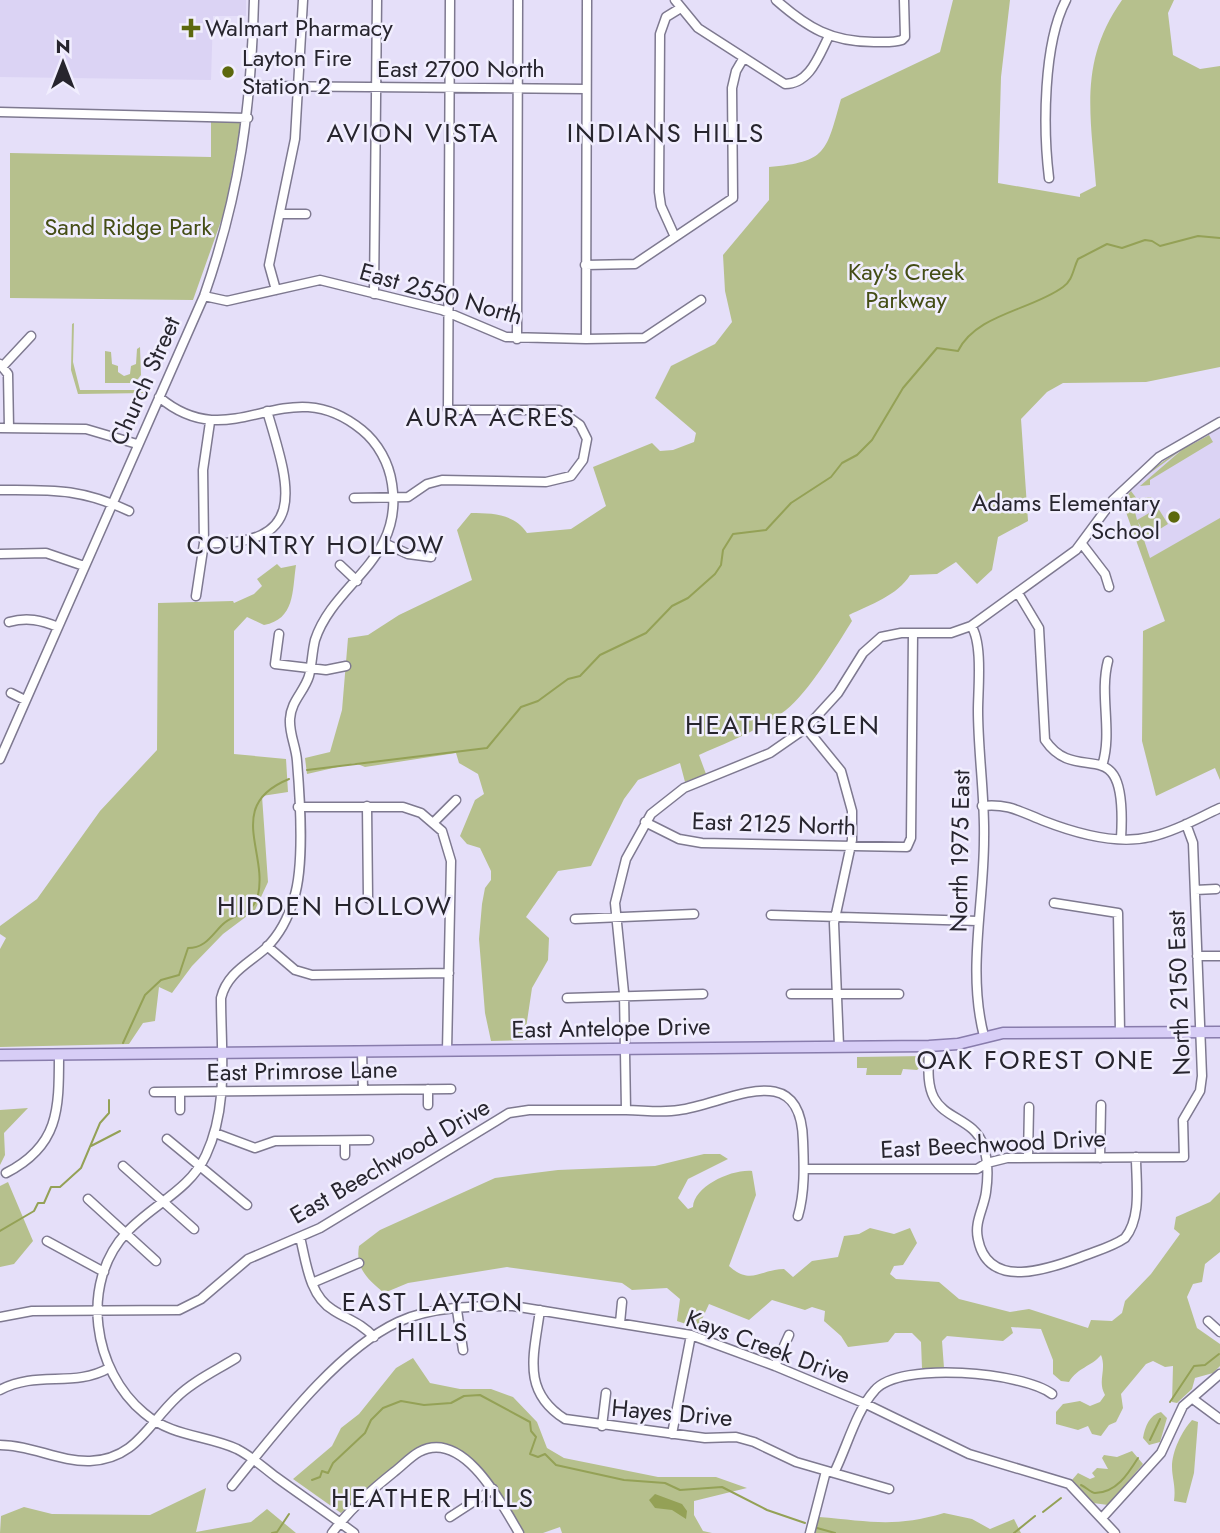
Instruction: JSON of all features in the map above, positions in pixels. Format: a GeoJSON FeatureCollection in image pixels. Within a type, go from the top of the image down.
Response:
{"type":"FeatureCollection","features":[{"type":"Feature","properties":{"kind":"main road","name":"East Antelope Drive"},"geometry":{"type":"LineString","coordinates":[[0,1055],[929,1046],[958,1044],[1003,1033],[1220,1032]]}},
{"type":"Feature","properties":{"kind":"street","name":"Church Street"},"geometry":{"type":"LineString","coordinates":[[0,759],[204,296],[232,208],[248,118],[254,0]]}},
{"type":"Feature","properties":{"kind":"street"},"geometry":{"type":"LineString","coordinates":[[276,290],[269,265],[295,139],[303,0]]}},
{"type":"Feature","properties":{"kind":"street"},"geometry":{"type":"LineString","coordinates":[[374,293],[377,0]]}},
{"type":"Feature","properties":{"kind":"street"},"geometry":{"type":"LineString","coordinates":[[354,498],[408,497],[427,484],[442,480],[558,481],[575,473],[583,460],[587,445],[584,431],[574,418],[559,410],[448,410],[450,0]]}},
{"type":"Feature","properties":{"kind":"street"},"geometry":{"type":"LineString","coordinates":[[517,339],[518,0]]}},
{"type":"Feature","properties":{"kind":"street"},"geometry":{"type":"LineString","coordinates":[[586,339],[587,0]]}},
{"type":"Feature","properties":{"kind":"street"},"geometry":{"type":"LineString","coordinates":[[776,0],[797,18],[829,36],[850,42],[898,41],[905,37],[904,0]]}},
{"type":"Feature","properties":{"kind":"street"},"geometry":{"type":"LineString","coordinates":[[1049,178],[1048,59],[1057,20],[1066,0]]}},
{"type":"Feature","properties":{"kind":"street"},"geometry":{"type":"LineString","coordinates":[[675,237],[664,214],[659,192],[660,34],[666,18],[677,4],[698,29],[777,81],[794,84],[810,70],[829,36]]}},
{"type":"Feature","properties":{"kind":"street"},"geometry":{"type":"LineString","coordinates":[[585,265],[635,264],[733,198],[732,88],[736,71],[743,59]]}},
{"type":"Feature","properties":{"kind":"street","name":"East 2700 North"},"geometry":{"type":"LineString","coordinates":[[251,86],[586,89]]}},
{"type":"Feature","properties":{"kind":"street"},"geometry":{"type":"LineString","coordinates":[[0,112],[248,118]]}},
{"type":"Feature","properties":{"kind":"street"},"geometry":{"type":"LineString","coordinates":[[280,214],[306,214]]}},
{"type":"Feature","properties":{"kind":"street","name":"East 2550 North"},"geometry":{"type":"LineString","coordinates":[[204,296],[227,301],[320,281],[448,313],[496,334],[517,339],[644,338],[701,300]]}},
{"type":"Feature","properties":{"kind":"street"},"geometry":{"type":"LineString","coordinates":[[31,336],[1,365],[9,374],[10,386],[5,428],[86,429],[137,444]]}},
{"type":"Feature","properties":{"kind":"street"},"geometry":{"type":"LineString","coordinates":[[159,397],[167,404],[211,422],[230,422],[296,405],[313,406],[339,414],[358,427],[381,451],[391,475],[394,498],[384,543],[319,631],[305,685],[295,699],[290,717],[297,759],[299,866],[295,895],[282,926],[267,946],[230,977],[224,987],[222,1092],[215,1133],[200,1166],[125,1234],[104,1272],[97,1313],[109,1368],[122,1392],[156,1422],[179,1433],[230,1447],[253,1460],[354,1533]]}},
{"type":"Feature","properties":{"kind":"street"},"geometry":{"type":"LineString","coordinates":[[204,544],[252,540],[278,519],[286,498],[287,483],[267,411]]}},
{"type":"Feature","properties":{"kind":"street"},"geometry":{"type":"LineString","coordinates":[[196,596],[204,544],[203,470],[211,422]]}},
{"type":"Feature","properties":{"kind":"street"},"geometry":{"type":"LineString","coordinates":[[626,1110],[625,997],[615,918],[618,887],[626,859],[645,822],[671,796],[770,753],[806,728],[838,693],[872,644],[891,634],[951,633],[971,626],[1082,544],[1101,515],[1130,482],[1159,457],[1220,422]]}},
{"type":"Feature","properties":{"kind":"street"},"geometry":{"type":"LineString","coordinates":[[0,490],[69,490],[129,510]]}},
{"type":"Feature","properties":{"kind":"street"},"geometry":{"type":"LineString","coordinates":[[384,543],[408,554],[431,558]]}},
{"type":"Feature","properties":{"kind":"street"},"geometry":{"type":"LineString","coordinates":[[1082,544],[1105,575],[1109,587]]}},
{"type":"Feature","properties":{"kind":"street"},"geometry":{"type":"LineString","coordinates":[[0,554],[46,553],[83,566]]}},
{"type":"Feature","properties":{"kind":"street"},"geometry":{"type":"LineString","coordinates":[[340,565],[357,581]]}},
{"type":"Feature","properties":{"kind":"street"},"geometry":{"type":"LineString","coordinates":[[1017,593],[1039,628],[1042,724],[1045,740],[1054,752],[1112,771],[1120,786],[1121,839]]}},
{"type":"Feature","properties":{"kind":"street"},"geometry":{"type":"LineString","coordinates":[[9,622],[20,619],[39,620],[58,627]]}},
{"type":"Feature","properties":{"kind":"street","name":"North 1975 East"},"geometry":{"type":"LineString","coordinates":[[971,626],[977,639],[985,837],[978,921],[976,1005],[984,1036]]}},
{"type":"Feature","properties":{"kind":"street","name":"East 2125 North"},"geometry":{"type":"LineString","coordinates":[[645,822],[690,841],[907,847],[911,826],[913,633]]}},
{"type":"Feature","properties":{"kind":"street"},"geometry":{"type":"LineString","coordinates":[[279,634],[275,664],[332,670],[346,666]]}},
{"type":"Feature","properties":{"kind":"street"},"geometry":{"type":"LineString","coordinates":[[1099,765],[1106,742],[1105,675],[1108,661]]}},
{"type":"Feature","properties":{"kind":"street"},"geometry":{"type":"LineString","coordinates":[[11,693],[25,701]]}},
{"type":"Feature","properties":{"kind":"street"},"geometry":{"type":"LineString","coordinates":[[806,728],[832,756],[846,783],[852,811],[851,846],[835,917],[839,1046]]}},
{"type":"Feature","properties":{"kind":"street"},"geometry":{"type":"LineString","coordinates":[[434,822],[456,800]]}},
{"type":"Feature","properties":{"kind":"street"},"geometry":{"type":"LineString","coordinates":[[982,806],[1007,805],[1057,825],[1121,839],[1152,837],[1220,808]]}},
{"type":"Feature","properties":{"kind":"street"},"geometry":{"type":"LineString","coordinates":[[367,806],[368,898]]}},
{"type":"Feature","properties":{"kind":"street"},"geometry":{"type":"LineString","coordinates":[[298,807],[403,807],[421,813],[442,831],[451,852],[447,1051]]}},
{"type":"Feature","properties":{"kind":"street","name":"North 2150 East"},"geometry":{"type":"LineString","coordinates":[[1184,1157],[1183,1120],[1200,1091],[1202,1076],[1194,843],[1186,824]]}},
{"type":"Feature","properties":{"kind":"street"},"geometry":{"type":"LineString","coordinates":[[1195,890],[1216,888]]}},
{"type":"Feature","properties":{"kind":"street"},"geometry":{"type":"LineString","coordinates":[[1054,903],[1118,913],[1120,1032]]}},
{"type":"Feature","properties":{"kind":"street"},"geometry":{"type":"LineString","coordinates":[[575,919],[694,914]]}},
{"type":"Feature","properties":{"kind":"street"},"geometry":{"type":"LineString","coordinates":[[771,915],[978,921]]}},
{"type":"Feature","properties":{"kind":"street"},"geometry":{"type":"LineString","coordinates":[[267,946],[295,970],[312,975],[449,973]]}},
{"type":"Feature","properties":{"kind":"street"},"geometry":{"type":"LineString","coordinates":[[1197,956],[1220,956]]}},
{"type":"Feature","properties":{"kind":"street"},"geometry":{"type":"LineString","coordinates":[[567,998],[703,994]]}},
{"type":"Feature","properties":{"kind":"street"},"geometry":{"type":"LineString","coordinates":[[792,994],[899,994]]}},
{"type":"Feature","properties":{"kind":"street"},"geometry":{"type":"LineString","coordinates":[[929,1046],[929,1080],[935,1100],[970,1124],[983,1143],[986,1193],[977,1226],[977,1238],[981,1248],[999,1267],[1013,1273],[1044,1271],[1118,1243],[1133,1228],[1136,1157]]}},
{"type":"Feature","properties":{"kind":"street"},"geometry":{"type":"LineString","coordinates":[[362,1052],[363,1090]]}},
{"type":"Feature","properties":{"kind":"street"},"geometry":{"type":"LineString","coordinates":[[6,1173],[30,1159],[48,1137],[57,1113],[59,1055]]}},
{"type":"Feature","properties":{"kind":"street","name":"East Primrose Lane"},"geometry":{"type":"LineString","coordinates":[[154,1092],[451,1089]]}},
{"type":"Feature","properties":{"kind":"street"},"geometry":{"type":"LineString","coordinates":[[428,1090],[428,1104]]}},
{"type":"Feature","properties":{"kind":"street","name":"East Beechwood Drive"},"geometry":{"type":"LineString","coordinates":[[0,1317],[32,1311],[97,1313],[179,1310],[201,1299],[248,1259],[320,1228],[509,1113],[529,1110],[678,1111],[729,1095],[771,1091],[786,1095],[797,1110],[803,1128],[804,1169],[978,1169],[986,1163],[1028,1158],[1184,1157]]}},
{"type":"Feature","properties":{"kind":"street"},"geometry":{"type":"LineString","coordinates":[[180,1092],[180,1110]]}},
{"type":"Feature","properties":{"kind":"street"},"geometry":{"type":"LineString","coordinates":[[1100,1157],[1101,1105]]}},
{"type":"Feature","properties":{"kind":"street"},"geometry":{"type":"LineString","coordinates":[[1028,1158],[1029,1107]]}},
{"type":"Feature","properties":{"kind":"street"},"geometry":{"type":"LineString","coordinates":[[215,1133],[255,1148],[275,1141],[369,1140]]}},
{"type":"Feature","properties":{"kind":"street"},"geometry":{"type":"LineString","coordinates":[[167,1139],[247,1205]]}},
{"type":"Feature","properties":{"kind":"street"},"geometry":{"type":"LineString","coordinates":[[345,1140],[345,1155]]}},
{"type":"Feature","properties":{"kind":"street"},"geometry":{"type":"LineString","coordinates":[[123,1166],[194,1229]]}},
{"type":"Feature","properties":{"kind":"street"},"geometry":{"type":"LineString","coordinates":[[797,1216],[804,1169]]}},
{"type":"Feature","properties":{"kind":"street"},"geometry":{"type":"LineString","coordinates":[[88,1199],[156,1261]]}},
{"type":"Feature","properties":{"kind":"street"},"geometry":{"type":"LineString","coordinates":[[300,1237],[312,1283],[320,1300],[332,1310],[362,1324],[374,1337]]}},
{"type":"Feature","properties":{"kind":"street"},"geometry":{"type":"LineString","coordinates":[[47,1241],[104,1272]]}},
{"type":"Feature","properties":{"kind":"street"},"geometry":{"type":"LineString","coordinates":[[312,1283],[359,1263]]}},
{"type":"Feature","properties":{"kind":"street"},"geometry":{"type":"LineString","coordinates":[[620,1323],[622,1302]]}},
{"type":"Feature","properties":{"kind":"street","name":"Kays Creek Drive"},"geometry":{"type":"LineString","coordinates":[[232,1486],[315,1387],[374,1337],[410,1318],[494,1306],[540,1310],[691,1335],[866,1404],[969,1454],[1069,1484],[1115,1533]]}},
{"type":"Feature","properties":{"kind":"street"},"geometry":{"type":"LineString","coordinates":[[457,1310],[463,1350]]}},
{"type":"Feature","properties":{"kind":"street","name":"Hayes Drive"},"geometry":{"type":"LineString","coordinates":[[540,1310],[533,1374],[538,1392],[548,1408],[565,1419],[672,1434],[736,1437],[830,1472],[889,1489]]}},
{"type":"Feature","properties":{"kind":"street"},"geometry":{"type":"LineString","coordinates":[[1208,1321],[1220,1332]]}},
{"type":"Feature","properties":{"kind":"street"},"geometry":{"type":"LineString","coordinates":[[672,1434],[691,1335]]}},
{"type":"Feature","properties":{"kind":"street"},"geometry":{"type":"LineString","coordinates":[[775,1366],[789,1335]]}},
{"type":"Feature","properties":{"kind":"street"},"geometry":{"type":"LineString","coordinates":[[0,1445],[27,1447],[79,1461],[112,1458],[137,1444],[178,1395],[236,1358]]}},
{"type":"Feature","properties":{"kind":"street"},"geometry":{"type":"LineString","coordinates":[[0,1390],[21,1380],[90,1376],[109,1368]]}},
{"type":"Feature","properties":{"kind":"street"},"geometry":{"type":"LineString","coordinates":[[810,1533],[830,1472],[866,1404],[875,1390],[897,1377],[972,1373],[1040,1385],[1052,1394]]}},
{"type":"Feature","properties":{"kind":"street"},"geometry":{"type":"LineString","coordinates":[[1102,1518],[1160,1455],[1183,1406],[1220,1374]]}},
{"type":"Feature","properties":{"kind":"street"},"geometry":{"type":"LineString","coordinates":[[602,1426],[606,1393]]}},
{"type":"Feature","properties":{"kind":"street"},"geometry":{"type":"LineString","coordinates":[[1193,1399],[1220,1419]]}},
{"type":"Feature","properties":{"kind":"street"},"geometry":{"type":"LineString","coordinates":[[332,1533],[357,1502],[420,1451],[435,1447],[450,1450],[472,1464],[493,1489],[519,1533]]}},
{"type":"Feature","properties":{"kind":"street"},"geometry":{"type":"LineString","coordinates":[[450,1517],[493,1489]]}},
{"type":"Feature","properties":{"kind":"shaded area"},"geometry":{"type":"Polygon","coordinates":[[[0,0],[246,0],[246,16],[213,16],[211,80],[0,77],[0,0]]]}},
{"type":"Feature","properties":{"kind":"shaded area","name":"Adams Elementary School"},"geometry":{"type":"Polygon","coordinates":[[[1220,428],[1220,603],[1165,622],[1121,497],[1171,455],[1220,428]]]}},
{"type":"Feature","properties":{"kind":"shaded area"},"geometry":{"type":"Polygon","coordinates":[[[655,1494],[682,1504],[687,1511],[686,1519],[672,1510],[655,1508],[649,1500],[655,1494]]]}},
{"type":"Feature","properties":{"kind":"green space","name":"Kay's Creek Parkway"},"geometry":{"type":"Polygon","coordinates":[[[953,0],[1010,0],[1001,77],[998,183],[1080,197],[1080,194],[1096,186],[1090,113],[1091,90],[1093,68],[1108,23],[1122,0],[1174,0],[1168,13],[1173,55],[1200,69],[1220,66],[1220,367],[1146,382],[1063,383],[1047,392],[1021,419],[1028,521],[998,537],[992,570],[977,584],[956,562],[937,574],[910,575],[891,594],[849,615],[852,621],[813,681],[786,710],[755,730],[699,755],[706,774],[685,782],[680,763],[638,780],[624,799],[591,866],[558,871],[526,917],[549,938],[548,960],[532,988],[526,1028],[527,1040],[491,1041],[485,1013],[479,939],[482,904],[485,888],[491,880],[491,871],[480,848],[467,844],[460,836],[475,800],[484,794],[478,774],[459,763],[456,753],[365,767],[355,763],[307,774],[305,758],[330,752],[342,710],[348,638],[368,635],[399,615],[472,580],[457,530],[471,513],[495,514],[509,518],[527,533],[571,529],[606,506],[593,467],[652,443],[660,451],[673,450],[694,442],[696,433],[655,398],[671,366],[715,344],[732,322],[725,291],[723,255],[769,200],[769,167],[803,162],[813,157],[827,142],[841,99],[940,52],[953,0]]]}},
{"type":"Feature","properties":{"kind":"green space","name":"Sand Ridge Park"},"geometry":{"type":"Polygon","coordinates":[[[211,122],[241,122],[226,207],[193,300],[10,298],[10,153],[211,157],[211,122]]]}},
{"type":"Feature","properties":{"kind":"green space"},"geometry":{"type":"Polygon","coordinates":[[[74,323],[73,362],[80,390],[143,390],[147,393],[78,394],[71,370],[74,323]]]}},
{"type":"Feature","properties":{"kind":"green space"},"geometry":{"type":"Polygon","coordinates":[[[140,347],[141,375],[135,383],[105,383],[105,351],[111,352],[112,364],[118,366],[118,372],[124,376],[130,374],[131,366],[136,364],[137,349],[140,347]]]}},
{"type":"Feature","properties":{"kind":"green space"},"geometry":{"type":"Polygon","coordinates":[[[1208,433],[1189,446],[1209,435],[1213,442],[1150,480],[1150,485],[1140,486],[1183,449],[1208,433]]]}},
{"type":"Feature","properties":{"kind":"green space"},"geometry":{"type":"Polygon","coordinates":[[[1181,450],[1138,482],[1154,468],[1181,450]]]}},
{"type":"Feature","properties":{"kind":"green space"},"geometry":{"type":"Polygon","coordinates":[[[1131,491],[1137,499],[1151,497],[1153,501],[1135,512],[1137,520],[1158,508],[1168,524],[1147,537],[1138,522],[1150,558],[1220,518],[1220,780],[1215,768],[1156,796],[1142,741],[1143,631],[1165,621],[1122,501],[1131,491]]]}},
{"type":"Feature","properties":{"kind":"green space"},"geometry":{"type":"Polygon","coordinates":[[[277,564],[281,568],[296,565],[287,610],[282,617],[264,625],[247,617],[234,631],[234,754],[286,759],[288,792],[262,796],[268,882],[255,910],[223,934],[192,966],[172,993],[159,987],[155,1021],[143,1023],[129,1044],[0,1047],[0,949],[6,938],[0,934],[0,926],[37,899],[100,811],[157,750],[158,603],[234,603],[254,594],[262,586],[257,579],[277,564]]]}},
{"type":"Feature","properties":{"kind":"green space"},"geometry":{"type":"Polygon","coordinates":[[[924,1056],[927,1061],[917,1070],[903,1069],[901,1075],[866,1075],[867,1068],[857,1068],[857,1057],[924,1056]]]}},
{"type":"Feature","properties":{"kind":"green space"},"geometry":{"type":"Polygon","coordinates":[[[28,1108],[4,1133],[5,1155],[0,1165],[0,1110],[28,1108]]]}},
{"type":"Feature","properties":{"kind":"green space"},"geometry":{"type":"Polygon","coordinates":[[[704,1154],[720,1154],[728,1159],[688,1179],[678,1198],[688,1209],[693,1207],[700,1192],[715,1180],[734,1173],[752,1171],[756,1195],[729,1266],[737,1272],[750,1276],[784,1269],[793,1277],[812,1261],[838,1257],[844,1236],[859,1234],[870,1228],[894,1234],[910,1228],[917,1243],[903,1265],[894,1266],[890,1274],[896,1279],[939,1282],[959,1299],[1010,1312],[1029,1309],[1088,1328],[1091,1320],[1112,1321],[1122,1313],[1125,1301],[1151,1274],[1180,1234],[1174,1229],[1176,1217],[1210,1202],[1220,1192],[1220,1252],[1205,1264],[1202,1282],[1193,1284],[1187,1297],[1197,1328],[1220,1344],[1220,1366],[1213,1373],[1195,1378],[1192,1389],[1177,1403],[1172,1402],[1173,1366],[1165,1367],[1153,1361],[1146,1364],[1121,1394],[1123,1408],[1116,1422],[1109,1425],[1101,1436],[1092,1434],[1088,1426],[1078,1430],[1056,1424],[1056,1412],[1063,1404],[1080,1401],[1090,1406],[1100,1402],[1105,1395],[1101,1355],[1076,1373],[1069,1382],[1061,1381],[1053,1374],[1053,1360],[1041,1329],[1011,1327],[1013,1333],[1003,1341],[947,1336],[942,1341],[944,1368],[922,1368],[921,1342],[912,1333],[895,1333],[888,1342],[848,1347],[841,1336],[824,1321],[825,1311],[812,1307],[805,1310],[772,1300],[749,1320],[709,1304],[698,1328],[677,1321],[680,1299],[667,1288],[632,1290],[622,1283],[507,1267],[408,1283],[384,1293],[368,1278],[359,1261],[359,1246],[380,1230],[495,1178],[558,1170],[655,1166],[704,1154]]]}},
{"type":"Feature","properties":{"kind":"green space"},"geometry":{"type":"Polygon","coordinates":[[[8,1182],[33,1241],[14,1264],[0,1267],[0,1186],[8,1182]]]}},
{"type":"Feature","properties":{"kind":"green space"},"geometry":{"type":"Polygon","coordinates":[[[413,1358],[430,1383],[460,1389],[491,1389],[513,1397],[537,1422],[547,1448],[564,1458],[658,1477],[716,1477],[747,1488],[694,1501],[694,1515],[703,1531],[712,1533],[562,1533],[560,1527],[543,1533],[520,1533],[477,1468],[431,1445],[412,1453],[341,1513],[293,1479],[332,1446],[341,1428],[359,1414],[396,1368],[413,1358]]]}},
{"type":"Feature","properties":{"kind":"green space"},"geometry":{"type":"Polygon","coordinates":[[[1161,1412],[1167,1418],[1160,1442],[1149,1445],[1143,1438],[1146,1426],[1153,1416],[1161,1412]]]}},
{"type":"Feature","properties":{"kind":"green space"},"geometry":{"type":"Polygon","coordinates":[[[1192,1420],[1198,1422],[1194,1473],[1186,1503],[1174,1501],[1172,1467],[1178,1442],[1192,1420]]]}},
{"type":"Feature","properties":{"kind":"green space"},"geometry":{"type":"Polygon","coordinates":[[[1132,1451],[1143,1464],[1108,1505],[1093,1503],[1072,1480],[1078,1473],[1090,1479],[1095,1477],[1092,1473],[1097,1468],[1108,1469],[1102,1458],[1104,1455],[1117,1457],[1132,1451]]]}},
{"type":"Feature","properties":{"kind":"green space"},"geometry":{"type":"Polygon","coordinates":[[[206,1488],[196,1532],[251,1522],[267,1509],[296,1533],[0,1533],[1,1516],[24,1507],[52,1514],[150,1515],[206,1488]]]}},
{"type":"Feature","properties":{"kind":"green space"},"geometry":{"type":"Polygon","coordinates":[[[944,1513],[972,1519],[990,1529],[1014,1519],[1021,1533],[813,1533],[819,1517],[896,1522],[944,1513]]]}},
{"type":"Feature","properties":{"kind":"waterway"},"geometry":{"type":"LineString","coordinates":[[307,770],[487,748],[521,707],[538,701],[568,679],[580,676],[600,655],[646,633],[672,606],[688,598],[715,574],[721,565],[723,550],[733,534],[766,530],[791,503],[831,477],[842,463],[857,455],[872,440],[903,388],[937,348],[958,351],[966,339],[991,321],[1050,295],[1069,281],[1078,259],[1107,244],[1122,248],[1145,240],[1160,246],[1198,236],[1220,238]]}},
{"type":"Feature","properties":{"kind":"waterway"},"geometry":{"type":"LineString","coordinates":[[123,1043],[145,995],[161,980],[179,975],[188,948],[203,944],[227,921],[248,910],[256,902],[260,879],[253,831],[254,816],[259,802],[270,790],[289,779]]}},
{"type":"Feature","properties":{"kind":"waterway"},"geometry":{"type":"LineString","coordinates":[[0,1231],[34,1211],[38,1203],[44,1203],[51,1187],[60,1187],[81,1168],[100,1123],[109,1113],[109,1100]]}},
{"type":"Feature","properties":{"kind":"waterway"},"geometry":{"type":"LineString","coordinates":[[91,1146],[120,1131]]}},
{"type":"Feature","properties":{"kind":"waterway"},"geometry":{"type":"LineString","coordinates":[[1170,1402],[1194,1366],[1205,1365],[1219,1354]]}},
{"type":"Feature","properties":{"kind":"waterway"},"geometry":{"type":"LineString","coordinates":[[312,1480],[320,1477],[322,1471],[328,1473],[333,1463],[365,1433],[371,1420],[383,1408],[401,1401],[424,1405],[451,1403],[464,1396],[480,1395],[530,1422],[531,1431],[536,1437],[530,1454],[538,1457],[545,1454],[556,1465],[624,1480],[665,1483],[680,1490],[722,1487],[767,1510],[805,1523]]}},
{"type":"Feature","properties":{"kind":"waterway"},"geometry":{"type":"LineString","coordinates":[[1150,1440],[1160,1419]]}},
{"type":"Feature","properties":{"kind":"waterway"},"geometry":{"type":"LineString","coordinates":[[1081,1485],[1093,1493],[1109,1490],[1126,1476],[1138,1458]]}},
{"type":"Feature","properties":{"kind":"waterway"},"geometry":{"type":"LineString","coordinates":[[1043,1512],[1061,1498]]}},
{"type":"Feature","properties":{"kind":"waterway"},"geometry":{"type":"LineString","coordinates":[[272,1533],[277,1532],[289,1514]]}},
{"type":"Feature","properties":{"kind":"waterway"},"geometry":{"type":"LineString","coordinates":[[1014,1533],[1035,1516]]}},
{"type":"Feature","properties":{"kind":"waterway"},"geometry":{"type":"LineString","coordinates":[[817,1528],[835,1533]]}},
{"type":"Feature","properties":{"kind":"place","name":"Walmart Pharmacy"},"geometry":{"type":"Point","coordinates":[191,28]}},
{"type":"Feature","properties":{"kind":"place","name":"Layton Fire Station 2"},"geometry":{"type":"Point","coordinates":[228,72]}},
{"type":"Feature","properties":{"kind":"place","name":"Adams Elementary School"},"geometry":{"type":"Point","coordinates":[1174,517]}},
{"type":"Feature","properties":{"kind":"district","name":"AVION VISTA"},"geometry":{"type":"Point","coordinates":[413,133]}},
{"type":"Feature","properties":{"kind":"district","name":"INDIANS HILLS"},"geometry":{"type":"Point","coordinates":[666,133]}},
{"type":"Feature","properties":{"kind":"district","name":"AURA ACRES"},"geometry":{"type":"Point","coordinates":[491,417]}},
{"type":"Feature","properties":{"kind":"district","name":"COUNTRY HOLLOW"},"geometry":{"type":"Point","coordinates":[316,545]}},
{"type":"Feature","properties":{"kind":"district","name":"HEATHERGLEN"},"geometry":{"type":"Point","coordinates":[783,725]}},
{"type":"Feature","properties":{"kind":"district","name":"HIDDEN HOLLOW"},"geometry":{"type":"Point","coordinates":[335,906]}},
{"type":"Feature","properties":{"kind":"district","name":"OAK FOREST ONE"},"geometry":{"type":"Point","coordinates":[1036,1060]}},
{"type":"Feature","properties":{"kind":"district","name":"EAST LAYTON HILLS"},"geometry":{"type":"Point","coordinates":[433,1317]}},
{"type":"Feature","properties":{"kind":"district","name":"HEATHER HILLS"},"geometry":{"type":"Point","coordinates":[433,1498]}}]}
